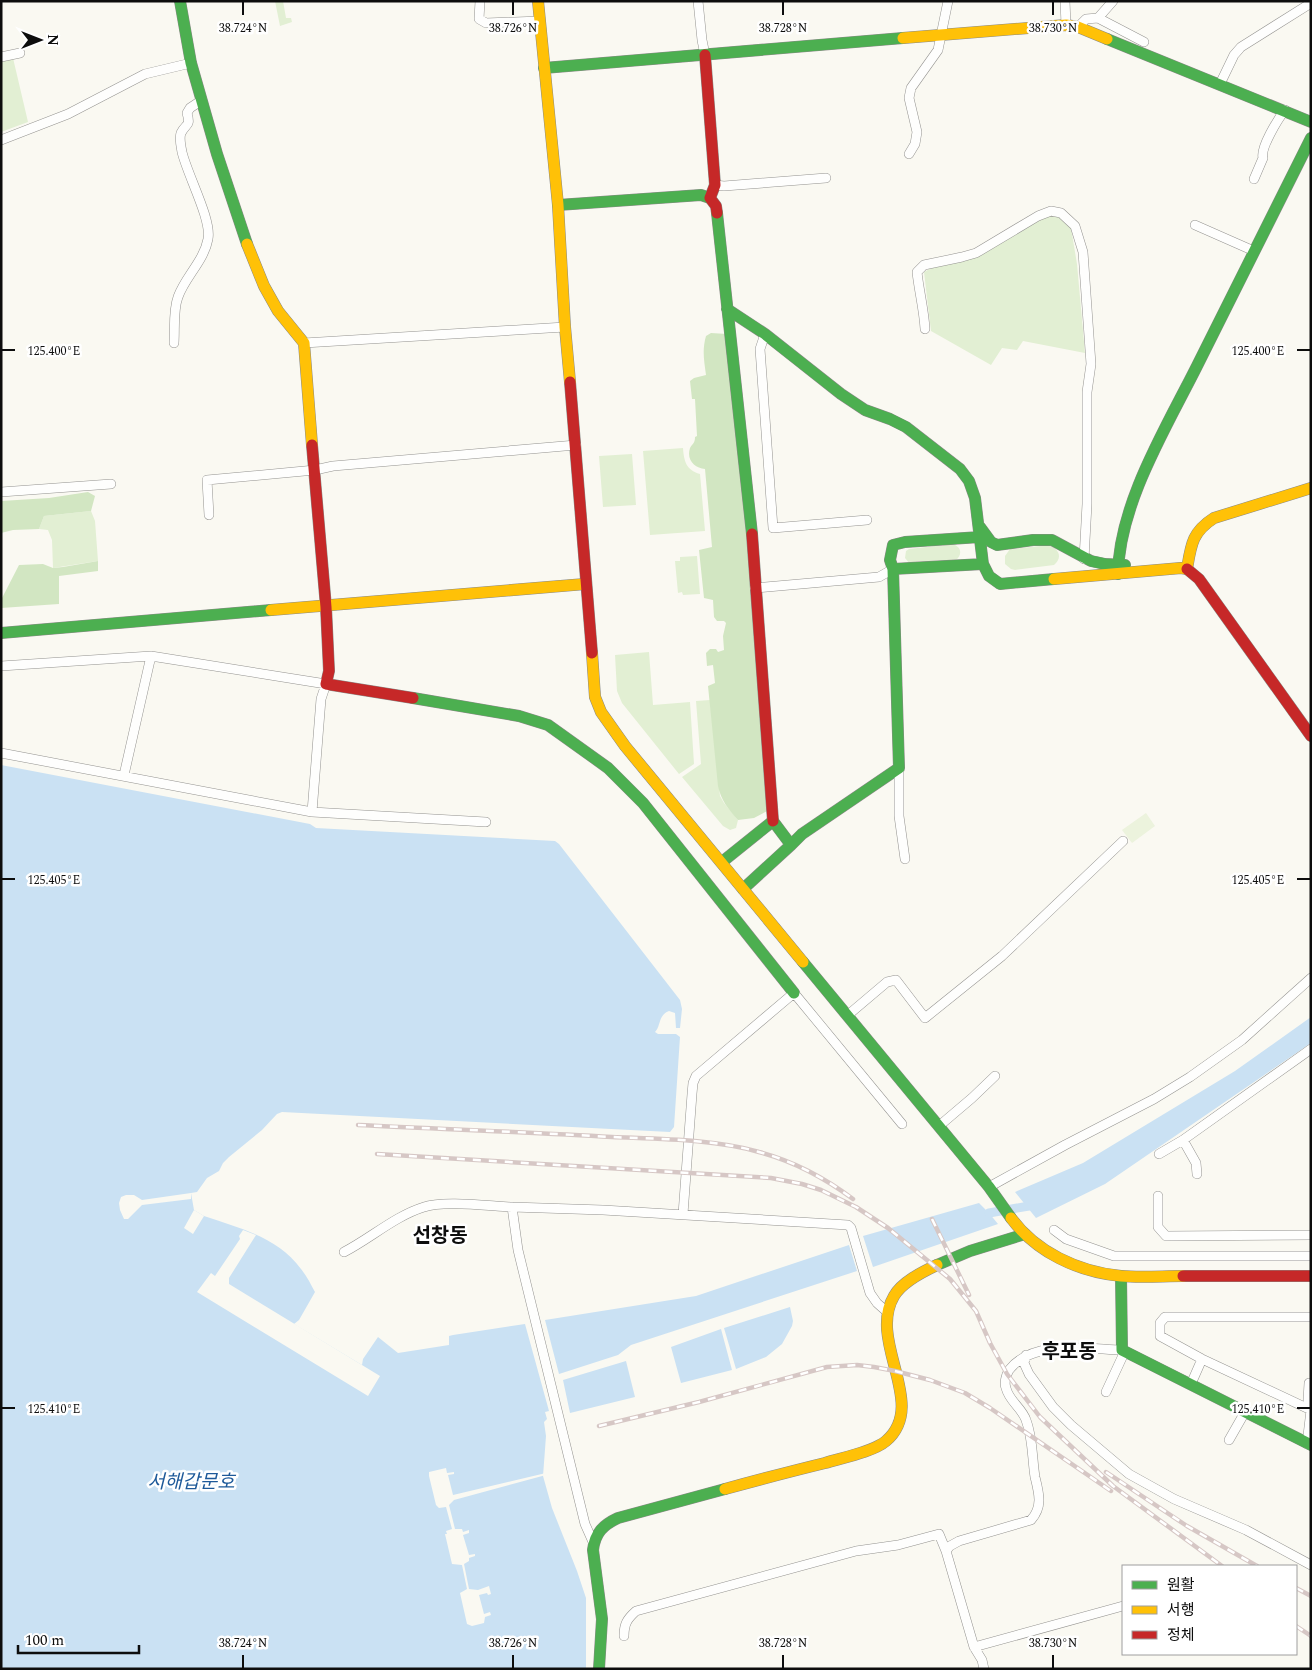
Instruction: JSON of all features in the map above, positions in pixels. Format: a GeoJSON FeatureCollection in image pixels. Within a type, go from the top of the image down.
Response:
{"type":"FeatureCollection","features":[{"type":"Feature","properties":{"kind":"street"},"geometry":{"type":"LineString","coordinates":[[180,1],[191,63],[253,261],[278,311],[304,343],[326,606],[329,672],[321,699],[312,812]]}},
{"type":"Feature","properties":{"kind":"street"},"geometry":{"type":"LineString","coordinates":[[480,1],[479,19],[486,23],[540,21]]}},
{"type":"Feature","properties":{"kind":"street"},"geometry":{"type":"LineString","coordinates":[[538,1],[558,205],[565,327],[595,697],[601,712],[625,746],[990,1188],[1025,1234],[1044,1249],[1066,1262],[1095,1272],[1121,1276],[1311,1276]]}},
{"type":"Feature","properties":{"kind":"street"},"geometry":{"type":"LineString","coordinates":[[698,1],[705,55],[715,185],[710,198]]}},
{"type":"Feature","properties":{"kind":"street"},"geometry":{"type":"LineString","coordinates":[[909,154],[915,144],[917,132],[909,98],[911,88],[938,50],[948,1]]}},
{"type":"Feature","properties":{"kind":"street"},"geometry":{"type":"LineString","coordinates":[[1066,1],[1066,25]]}},
{"type":"Feature","properties":{"kind":"street"},"geometry":{"type":"LineString","coordinates":[[1098,18],[1113,1]]}},
{"type":"Feature","properties":{"kind":"street"},"geometry":{"type":"LineString","coordinates":[[1220,84],[1234,55],[1241,46],[1311,3]]}},
{"type":"Feature","properties":{"kind":"street"},"geometry":{"type":"LineString","coordinates":[[1078,27],[1086,19],[1098,18],[1144,42]]}},
{"type":"Feature","properties":{"kind":"street"},"geometry":{"type":"LineString","coordinates":[[544,68],[1066,25],[1078,27],[1311,122]]}},
{"type":"Feature","properties":{"kind":"street"},"geometry":{"type":"LineString","coordinates":[[1,57],[20,53]]}},
{"type":"Feature","properties":{"kind":"street"},"geometry":{"type":"LineString","coordinates":[[1,140],[68,114],[145,74],[191,63]]}},
{"type":"Feature","properties":{"kind":"street"},"geometry":{"type":"LineString","coordinates":[[174,343],[178,297],[206,249],[209,237],[204,214],[182,153],[180,140],[181,133],[188,126],[189,119],[187,113],[190,108],[202,100]]}},
{"type":"Feature","properties":{"kind":"street"},"geometry":{"type":"LineString","coordinates":[[1254,178],[1267,143],[1285,110]]}},
{"type":"Feature","properties":{"kind":"street"},"geometry":{"type":"LineString","coordinates":[[1118,570],[1120,543],[1127,515],[1148,465],[1311,138]]}},
{"type":"Feature","properties":{"kind":"street"},"geometry":{"type":"LineString","coordinates":[[715,185],[724,186],[826,178]]}},
{"type":"Feature","properties":{"kind":"street"},"geometry":{"type":"LineString","coordinates":[[558,205],[701,195],[710,198],[716,206],[754,548],[755,588],[773,821],[791,845]]}},
{"type":"Feature","properties":{"kind":"street"},"geometry":{"type":"LineString","coordinates":[[925,329],[917,272],[924,264],[962,257],[976,252],[1038,216],[1051,211],[1061,214],[1075,226],[1083,252],[1091,364],[1087,392],[1087,504],[1084,559]]}},
{"type":"Feature","properties":{"kind":"street"},"geometry":{"type":"LineString","coordinates":[[1195,225],[1254,252]]}},
{"type":"Feature","properties":{"kind":"street"},"geometry":{"type":"LineString","coordinates":[[727,309],[765,334],[840,394],[865,410],[890,418],[906,427],[960,469],[969,480],[975,498],[983,564],[989,576],[1000,584],[1118,570],[1184,569],[1191,571],[1199,579],[1311,736]]}},
{"type":"Feature","properties":{"kind":"street"},"geometry":{"type":"LineString","coordinates":[[304,343],[565,327]]}},
{"type":"Feature","properties":{"kind":"street"},"geometry":{"type":"LineString","coordinates":[[765,334],[760,349],[773,528],[867,520]]}},
{"type":"Feature","properties":{"kind":"street"},"geometry":{"type":"LineString","coordinates":[[209,515],[208,480],[315,470],[332,466],[576,445]]}},
{"type":"Feature","properties":{"kind":"street"},"geometry":{"type":"LineString","coordinates":[[1,492],[111,484]]}},
{"type":"Feature","properties":{"kind":"street"},"geometry":{"type":"LineString","coordinates":[[1184,569],[1191,543],[1199,528],[1206,523],[1214,518],[1311,488]]}},
{"type":"Feature","properties":{"kind":"street"},"geometry":{"type":"LineString","coordinates":[[979,531],[997,545],[1049,540],[1068,546],[1084,559],[1118,570]]}},
{"type":"Feature","properties":{"kind":"street"},"geometry":{"type":"LineString","coordinates":[[905,859],[899,816],[893,568],[890,565],[889,554],[893,545],[904,542],[979,531]]}},
{"type":"Feature","properties":{"kind":"street"},"geometry":{"type":"LineString","coordinates":[[755,588],[879,577],[893,568],[983,564]]}},
{"type":"Feature","properties":{"kind":"street"},"geometry":{"type":"LineString","coordinates":[[1,633],[585,584]]}},
{"type":"Feature","properties":{"kind":"street"},"geometry":{"type":"LineString","coordinates":[[124,775],[151,656]]}},
{"type":"Feature","properties":{"kind":"street"},"geometry":{"type":"LineString","coordinates":[[1,666],[151,656],[466,706],[537,720],[559,732],[608,768],[634,793],[794,993],[902,1124]]}},
{"type":"Feature","properties":{"kind":"street"},"geometry":{"type":"LineString","coordinates":[[1,754],[124,775],[312,812],[486,822]]}},
{"type":"Feature","properties":{"kind":"street"},"geometry":{"type":"LineString","coordinates":[[743,889],[802,834],[899,768]]}},
{"type":"Feature","properties":{"kind":"street"},"geometry":{"type":"LineString","coordinates":[[722,862],[773,821]]}},
{"type":"Feature","properties":{"kind":"street"},"geometry":{"type":"LineString","coordinates":[[848,1015],[887,982],[896,980],[925,1018],[1002,956],[1124,841]]}},
{"type":"Feature","properties":{"kind":"street"},"geometry":{"type":"LineString","coordinates":[[990,1188],[1065,1145],[1154,1099],[1190,1077],[1242,1040],[1311,978]]}},
{"type":"Feature","properties":{"kind":"street"},"geometry":{"type":"LineString","coordinates":[[683,1214],[693,1082],[696,1076],[794,993]]}},
{"type":"Feature","properties":{"kind":"street"},"geometry":{"type":"LineString","coordinates":[[1159,1154],[1183,1140],[1311,1049]]}},
{"type":"Feature","properties":{"kind":"street"},"geometry":{"type":"LineString","coordinates":[[939,1126],[995,1076]]}},
{"type":"Feature","properties":{"kind":"street"},"geometry":{"type":"LineString","coordinates":[[1183,1140],[1196,1163],[1197,1174]]}},
{"type":"Feature","properties":{"kind":"street"},"geometry":{"type":"LineString","coordinates":[[1158,1196],[1158,1227],[1166,1236],[1311,1235]]}},
{"type":"Feature","properties":{"kind":"street"},"geometry":{"type":"LineString","coordinates":[[344,1252],[424,1206],[438,1204],[683,1214],[842,1223],[851,1228],[870,1293],[886,1311]]}},
{"type":"Feature","properties":{"kind":"street"},"geometry":{"type":"LineString","coordinates":[[512,1207],[518,1250],[535,1323],[560,1417],[585,1524],[592,1542],[602,1619],[600,1669]]}},
{"type":"Feature","properties":{"kind":"street"},"geometry":{"type":"LineString","coordinates":[[1054,1230],[1066,1239],[1114,1256],[1311,1256]]}},
{"type":"Feature","properties":{"kind":"street"},"geometry":{"type":"LineString","coordinates":[[592,1542],[598,1529],[614,1520],[645,1510],[869,1451],[891,1437],[900,1422],[902,1412],[901,1398],[887,1336],[886,1311],[892,1298],[901,1288],[933,1266],[969,1250],[1025,1234]]}},
{"type":"Feature","properties":{"kind":"street"},"geometry":{"type":"LineString","coordinates":[[1106,1392],[1123,1351],[1121,1276]]}},
{"type":"Feature","properties":{"kind":"street"},"geometry":{"type":"LineString","coordinates":[[1311,1317],[1165,1317],[1160,1323],[1160,1336],[1202,1359],[1311,1410]]}},
{"type":"Feature","properties":{"kind":"street"},"geometry":{"type":"LineString","coordinates":[[946,1551],[950,1546],[959,1541],[1031,1520],[1037,1514],[1040,1506],[1039,1496],[1026,1420],[1005,1387],[1006,1374],[1015,1363],[1026,1355],[1049,1349],[1123,1351],[1309,1445],[1311,1410],[1308,1400],[1309,1383]]}},
{"type":"Feature","properties":{"kind":"street"},"geometry":{"type":"LineString","coordinates":[[1026,1355],[1024,1363],[1029,1374],[1053,1407],[1071,1425],[1129,1474],[1174,1499],[1246,1530],[1311,1565]]}},
{"type":"Feature","properties":{"kind":"street"},"geometry":{"type":"LineString","coordinates":[[1191,1384],[1202,1359]]}},
{"type":"Feature","properties":{"kind":"street"},"geometry":{"type":"LineString","coordinates":[[1229,1440],[1245,1412]]}},
{"type":"Feature","properties":{"kind":"street"},"geometry":{"type":"LineString","coordinates":[[624,1636],[624,1626],[628,1618],[636,1611],[856,1551],[898,1545],[939,1534],[946,1551],[974,1647],[982,1660],[984,1669]]}},
{"type":"Feature","properties":{"kind":"street"},"geometry":{"type":"LineString","coordinates":[[974,1647],[1122,1606]]}},
{"type":"Feature","properties":{"kind":"green space"},"geometry":{"type":"Polygon","coordinates":[[[275,1],[283,1],[286,18],[291,18],[292,22],[280,26],[275,1]]]}},
{"type":"Feature","properties":{"kind":"green space"},"geometry":{"type":"Polygon","coordinates":[[[13,58],[28,122],[1,132],[1,60],[13,58]]]}},
{"type":"Feature","properties":{"kind":"green space"},"geometry":{"type":"Polygon","coordinates":[[[1052,215],[1060,217],[1071,228],[1077,264],[1085,353],[1023,341],[1017,350],[1002,348],[991,365],[931,331],[924,272],[935,266],[994,247],[1036,221],[1052,215]]]}},
{"type":"Feature","properties":{"kind":"green space"},"geometry":{"type":"Polygon","coordinates":[[[711,333],[727,334],[750,548],[769,810],[754,818],[738,820],[725,804],[718,786],[708,686],[715,683],[713,665],[707,666],[706,653],[710,649],[716,649],[718,652],[724,650],[723,636],[726,623],[724,621],[717,621],[714,617],[713,600],[704,598],[699,550],[712,547],[705,469],[692,463],[689,456],[690,448],[697,436],[695,399],[692,399],[690,381],[706,375],[704,346],[706,336],[711,333]]]}},
{"type":"Feature","properties":{"kind":"green space"},"geometry":{"type":"Polygon","coordinates":[[[683,448],[687,464],[692,470],[700,474],[705,531],[650,535],[643,451],[683,448]]]}},
{"type":"Feature","properties":{"kind":"green space"},"geometry":{"type":"Polygon","coordinates":[[[632,454],[636,505],[603,507],[599,456],[632,454]]]}},
{"type":"Feature","properties":{"kind":"green space"},"geometry":{"type":"Polygon","coordinates":[[[88,492],[95,496],[91,511],[44,516],[39,529],[13,530],[1,533],[1,501],[49,498],[88,492]]]}},
{"type":"Feature","properties":{"kind":"green space"},"geometry":{"type":"Polygon","coordinates":[[[91,511],[95,521],[98,561],[53,568],[52,540],[48,530],[39,529],[44,516],[91,511]]]}},
{"type":"Feature","properties":{"kind":"green space"},"geometry":{"type":"Polygon","coordinates":[[[952,544],[960,550],[960,555],[956,560],[910,564],[905,558],[906,551],[909,549],[952,544]]]}},
{"type":"Feature","properties":{"kind":"green space"},"geometry":{"type":"Polygon","coordinates":[[[1049,545],[1059,554],[1054,565],[1015,570],[1005,564],[1005,556],[1010,549],[1049,545]]]}},
{"type":"Feature","properties":{"kind":"green space"},"geometry":{"type":"Polygon","coordinates":[[[697,556],[700,594],[683,595],[682,592],[678,593],[675,561],[680,561],[680,557],[697,556]]]}},
{"type":"Feature","properties":{"kind":"green space"},"geometry":{"type":"Polygon","coordinates":[[[98,561],[98,571],[59,576],[59,604],[1,608],[1,600],[19,565],[43,564],[53,568],[98,561]]]}},
{"type":"Feature","properties":{"kind":"green space"},"geometry":{"type":"Polygon","coordinates":[[[649,652],[653,705],[690,702],[694,764],[679,774],[622,703],[617,691],[615,655],[649,652]]]}},
{"type":"Feature","properties":{"kind":"green space"},"geometry":{"type":"Polygon","coordinates":[[[710,700],[720,796],[738,820],[736,828],[730,830],[723,826],[682,777],[701,764],[696,701],[710,700]]]}},
{"type":"Feature","properties":{"kind":"green space"},"geometry":{"type":"Polygon","coordinates":[[[1146,813],[1155,826],[1132,843],[1122,830],[1146,813]]]}},
{"type":"Feature","properties":{"kind":"water","name":"서해갑문호"},"geometry":{"type":"Polygon","coordinates":[[[1,765],[310,824],[316,828],[555,841],[680,1000],[682,1009],[680,1028],[676,1028],[675,1013],[669,1011],[661,1018],[655,1032],[658,1034],[676,1034],[680,1037],[674,1127],[670,1132],[282,1112],[277,1114],[262,1130],[229,1157],[219,1171],[207,1178],[197,1192],[191,1193],[194,1210],[204,1216],[257,1235],[269,1241],[292,1258],[315,1292],[299,1320],[294,1324],[362,1365],[363,1359],[378,1337],[398,1353],[449,1345],[449,1336],[453,1335],[525,1324],[549,1411],[545,1412],[547,1419],[544,1422],[546,1436],[543,1476],[552,1508],[586,1598],[586,1669],[1,1669],[1,765]]]}},
{"type":"Feature","properties":{"kind":"water"},"geometry":{"type":"Polygon","coordinates":[[[1311,1017],[1311,1043],[1105,1184],[1036,1218],[1015,1192],[1083,1163],[1235,1071],[1311,1017]]]}},
{"type":"Feature","properties":{"kind":"water"},"geometry":{"type":"Polygon","coordinates":[[[979,1203],[998,1224],[873,1267],[863,1236],[979,1203]]]}},
{"type":"Feature","properties":{"kind":"water"},"geometry":{"type":"Polygon","coordinates":[[[849,1245],[857,1271],[631,1345],[618,1355],[559,1374],[545,1320],[696,1296],[849,1245]]]}},
{"type":"Feature","properties":{"kind":"water"},"geometry":{"type":"Polygon","coordinates":[[[790,1307],[793,1321],[792,1326],[782,1344],[766,1357],[736,1369],[724,1328],[790,1307]]]}},
{"type":"Feature","properties":{"kind":"water"},"geometry":{"type":"Polygon","coordinates":[[[721,1329],[732,1370],[681,1383],[671,1347],[721,1329]]]}},
{"type":"Feature","properties":{"kind":"water"},"geometry":{"type":"Polygon","coordinates":[[[626,1361],[635,1397],[570,1413],[563,1380],[626,1361]]]}},
{"type":"Feature","properties":{"kind":"pier"},"geometry":{"type":"Polygon","coordinates":[[[191,1193],[191,1199],[142,1205],[128,1219],[124,1219],[120,1210],[119,1203],[121,1197],[126,1195],[134,1195],[142,1200],[191,1193]]]}},
{"type":"Feature","properties":{"kind":"pier"},"geometry":{"type":"Polygon","coordinates":[[[194,1210],[204,1216],[193,1234],[184,1228],[194,1210]]]}},
{"type":"Feature","properties":{"kind":"pier"},"geometry":{"type":"Polygon","coordinates":[[[243,1230],[256,1235],[229,1278],[229,1284],[380,1376],[368,1396],[197,1292],[211,1273],[215,1276],[240,1239],[239,1236],[243,1230]]]}},
{"type":"Feature","properties":{"kind":"pier"},"geometry":{"type":"Polygon","coordinates":[[[446,1468],[447,1473],[454,1472],[454,1474],[448,1475],[453,1495],[546,1473],[546,1475],[454,1500],[449,1505],[455,1529],[462,1529],[463,1532],[469,1530],[469,1533],[463,1535],[469,1555],[475,1554],[464,1564],[469,1589],[478,1590],[489,1586],[491,1594],[479,1595],[484,1614],[490,1612],[491,1615],[485,1617],[484,1623],[472,1626],[467,1624],[460,1593],[467,1589],[462,1565],[452,1564],[445,1534],[447,1534],[446,1531],[452,1529],[446,1507],[439,1508],[436,1505],[429,1476],[429,1472],[446,1468]]]}},
{"type":"Feature","properties":{"kind":"waterway"},"geometry":{"type":"LineString","coordinates":[[989,1213],[1037,1203]]}},
{"type":"Feature","properties":{"kind":"railway"},"geometry":{"type":"LineString","coordinates":[[358,1125],[667,1139],[724,1144],[759,1152],[796,1165],[820,1177],[853,1199]]}},
{"type":"Feature","properties":{"kind":"railway"},"geometry":{"type":"LineString","coordinates":[[377,1154],[771,1178],[821,1190],[856,1207],[888,1228],[950,1279],[976,1311],[990,1343],[1007,1374],[1040,1417],[1113,1486],[1221,1565]]}},
{"type":"Feature","properties":{"kind":"railway"},"geometry":{"type":"LineString","coordinates":[[932,1219],[969,1295]]}},
{"type":"Feature","properties":{"kind":"railway"},"geometry":{"type":"LineString","coordinates":[[599,1426],[699,1402],[827,1367],[857,1365],[874,1367],[930,1380],[965,1393],[1111,1491]]}},
{"type":"Feature","properties":{"kind":"railway"},"geometry":{"type":"LineString","coordinates":[[1106,1472],[1187,1526],[1255,1565]]}},
{"type":"Feature","properties":{"kind":"railway"},"geometry":{"type":"LineString","coordinates":[[1297,1589],[1311,1596]]}},
{"type":"Feature","properties":{"kind":"railway"},"geometry":{"type":"LineString","coordinates":[[1297,1627],[1311,1636]]}},
{"type":"Feature","properties":{"kind":"traffic: fast"},"geometry":{"type":"LineString","coordinates":[[180,1],[191,63],[217,154],[247,244]]}},
{"type":"Feature","properties":{"kind":"traffic: fast"},"geometry":{"type":"LineString","coordinates":[[544,68],[903,38]]}},
{"type":"Feature","properties":{"kind":"traffic: fast"},"geometry":{"type":"LineString","coordinates":[[1107,39],[1311,122]]}},
{"type":"Feature","properties":{"kind":"traffic: fast"},"geometry":{"type":"LineString","coordinates":[[1118,574],[1120,548],[1126,521],[1146,467],[1311,138]]}},
{"type":"Feature","properties":{"kind":"traffic: fast"},"geometry":{"type":"LineString","coordinates":[[558,205],[701,195],[710,198]]}},
{"type":"Feature","properties":{"kind":"traffic: fast"},"geometry":{"type":"LineString","coordinates":[[717,213],[752,534]]}},
{"type":"Feature","properties":{"kind":"traffic: fast"},"geometry":{"type":"LineString","coordinates":[[727,309],[765,334],[841,394],[865,410],[906,427],[960,469],[969,481],[975,498],[983,564],[989,576],[1000,584],[1054,579]]}},
{"type":"Feature","properties":{"kind":"traffic: fast"},"geometry":{"type":"LineString","coordinates":[[980,527],[991,542],[997,545],[1033,540],[1052,540],[1091,561],[1125,565]]}},
{"type":"Feature","properties":{"kind":"traffic: fast"},"geometry":{"type":"LineString","coordinates":[[791,845],[802,834],[899,768],[893,569],[890,560],[893,545],[905,542],[980,537]]}},
{"type":"Feature","properties":{"kind":"traffic: fast"},"geometry":{"type":"LineString","coordinates":[[893,569],[983,564]]}},
{"type":"Feature","properties":{"kind":"traffic: fast"},"geometry":{"type":"LineString","coordinates":[[1,633],[271,610]]}},
{"type":"Feature","properties":{"kind":"traffic: fast"},"geometry":{"type":"LineString","coordinates":[[413,698],[519,716],[548,725],[608,768],[643,803],[794,993]]}},
{"type":"Feature","properties":{"kind":"traffic: fast"},"geometry":{"type":"LineString","coordinates":[[722,862],[773,821],[791,845],[743,889]]}},
{"type":"Feature","properties":{"kind":"traffic: fast"},"geometry":{"type":"LineString","coordinates":[[803,962],[989,1187],[1011,1218]]}},
{"type":"Feature","properties":{"kind":"traffic: fast"},"geometry":{"type":"LineString","coordinates":[[937,1265],[970,1251],[1025,1234]]}},
{"type":"Feature","properties":{"kind":"traffic: fast"},"geometry":{"type":"LineString","coordinates":[[1121,1276],[1122,1350],[1311,1445]]}},
{"type":"Feature","properties":{"kind":"traffic: fast"},"geometry":{"type":"LineString","coordinates":[[599,1669],[602,1619],[593,1550],[598,1534],[608,1524],[618,1518],[725,1489]]}},
{"type":"Feature","properties":{"kind":"traffic: slow"},"geometry":{"type":"LineString","coordinates":[[538,1],[558,205],[570,382]]}},
{"type":"Feature","properties":{"kind":"traffic: slow"},"geometry":{"type":"LineString","coordinates":[[903,38],[1066,25],[1078,27],[1107,39]]}},
{"type":"Feature","properties":{"kind":"traffic: slow"},"geometry":{"type":"LineString","coordinates":[[247,244],[264,286],[278,311],[304,343],[312,445]]}},
{"type":"Feature","properties":{"kind":"traffic: slow"},"geometry":{"type":"LineString","coordinates":[[1054,579],[1187,569],[1190,553],[1197,534],[1201,528],[1214,518],[1311,488]]}},
{"type":"Feature","properties":{"kind":"traffic: slow"},"geometry":{"type":"LineString","coordinates":[[271,610],[585,584]]}},
{"type":"Feature","properties":{"kind":"traffic: slow"},"geometry":{"type":"LineString","coordinates":[[592,653],[595,697],[601,712],[625,746],[803,962]]}},
{"type":"Feature","properties":{"kind":"traffic: slow"},"geometry":{"type":"LineString","coordinates":[[1011,1218],[1021,1230],[1045,1250],[1074,1265],[1105,1274],[1129,1277],[1183,1276]]}},
{"type":"Feature","properties":{"kind":"traffic: slow"},"geometry":{"type":"LineString","coordinates":[[725,1489],[857,1454],[886,1441],[898,1426],[902,1409],[900,1391],[887,1333],[888,1314],[894,1296],[902,1286],[919,1274],[937,1265]]}},
{"type":"Feature","properties":{"kind":"traffic: jam"},"geometry":{"type":"LineString","coordinates":[[705,55],[715,185],[710,198],[716,206],[717,213]]}},
{"type":"Feature","properties":{"kind":"traffic: jam"},"geometry":{"type":"LineString","coordinates":[[570,382],[592,653]]}},
{"type":"Feature","properties":{"kind":"traffic: jam"},"geometry":{"type":"LineString","coordinates":[[312,445],[326,607],[329,671],[326,684],[413,698]]}},
{"type":"Feature","properties":{"kind":"traffic: jam"},"geometry":{"type":"LineString","coordinates":[[752,534],[773,821]]}},
{"type":"Feature","properties":{"kind":"traffic: jam"},"geometry":{"type":"LineString","coordinates":[[1187,569],[1199,579],[1311,736]]}},
{"type":"Feature","properties":{"kind":"traffic: jam"},"geometry":{"type":"LineString","coordinates":[[1183,1276],[1311,1276]]}},
{"type":"Feature","properties":{"kind":"district","name":"선창동"},"geometry":{"type":"Point","coordinates":[440,1235]}},
{"type":"Feature","properties":{"kind":"district","name":"후포동"},"geometry":{"type":"Point","coordinates":[1069,1351]}}]}
